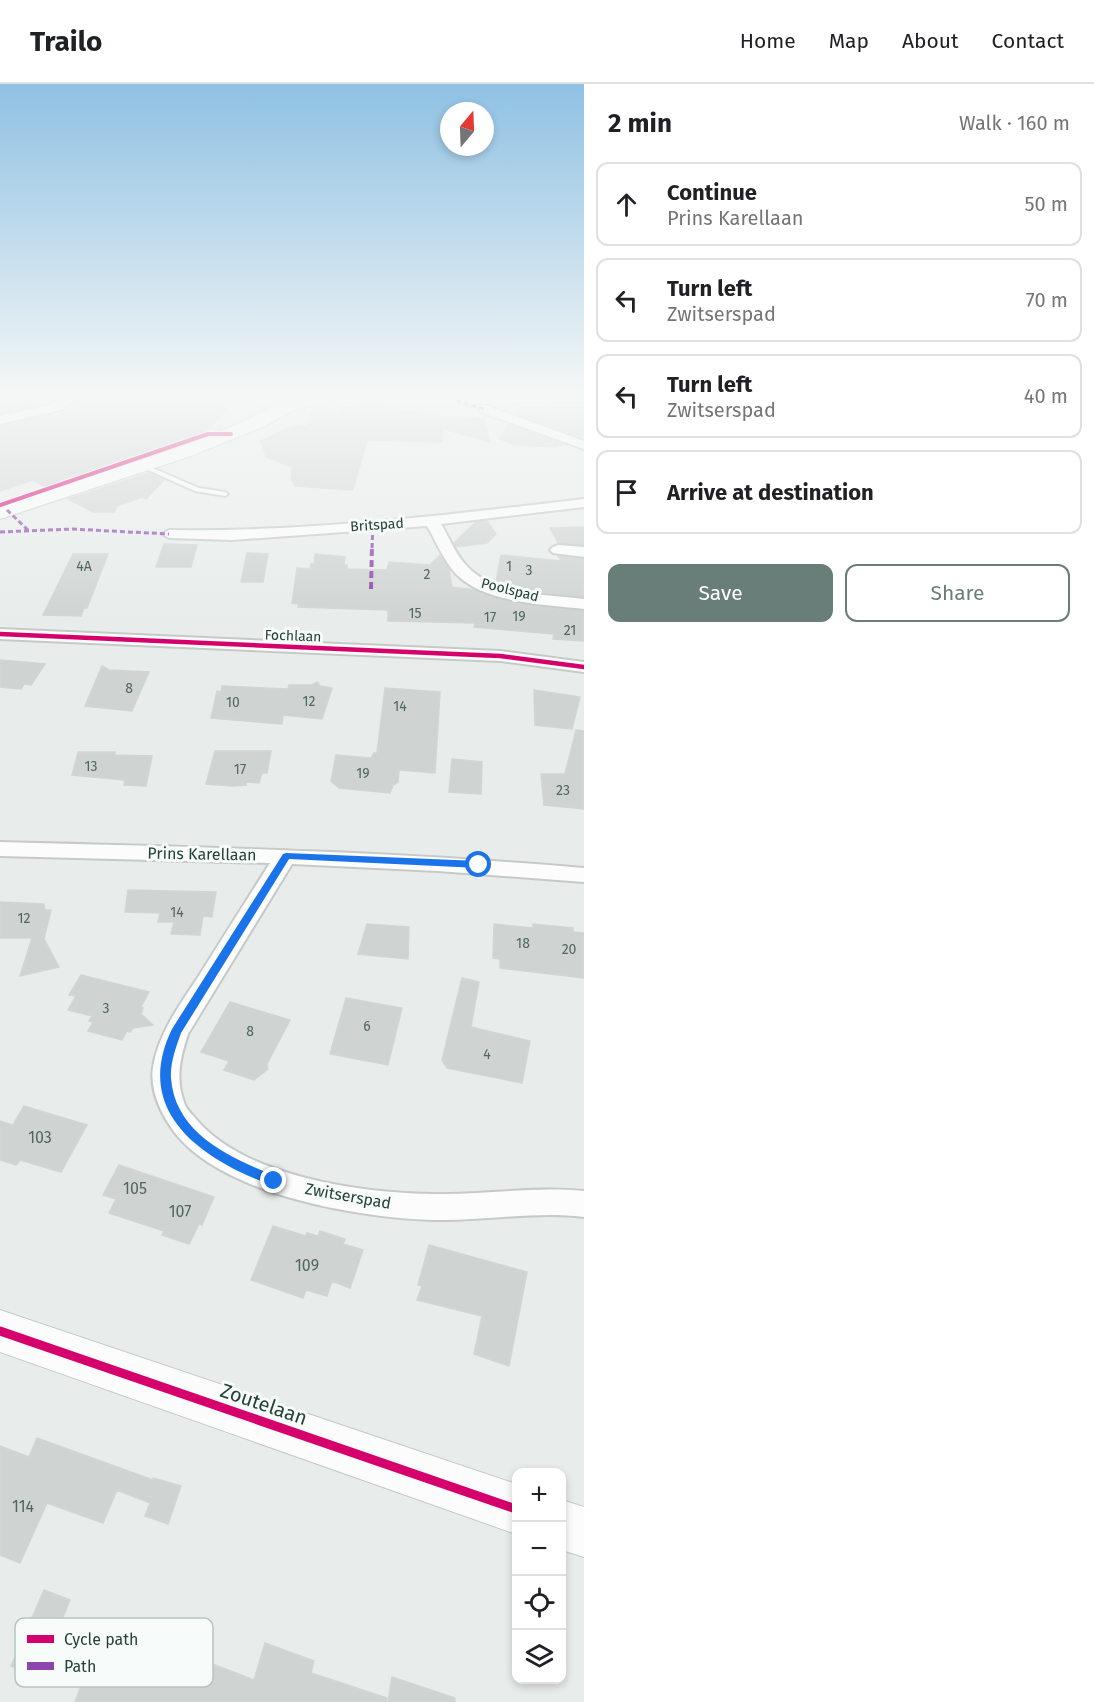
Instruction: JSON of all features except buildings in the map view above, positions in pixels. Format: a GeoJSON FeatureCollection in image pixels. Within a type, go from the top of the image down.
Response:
{"type":"FeatureCollection","features":[{"type":"Feature","properties":{"kind":"street"},"geometry":{"type":"LineString","coordinates":[[0,513],[131,469]]}},
{"type":"Feature","properties":{"kind":"street","name":"Britspad"},"geometry":{"type":"LineString","coordinates":[[169,534],[232,535],[431,522],[546,505],[584,502]]}},
{"type":"Feature","properties":{"kind":"street","name":"Poolspad"},"geometry":{"type":"LineString","coordinates":[[431,522],[462,571],[480,584],[524,596],[584,604]]}},
{"type":"Feature","properties":{"kind":"street"},"geometry":{"type":"LineString","coordinates":[[558,550],[584,552]]}},
{"type":"Feature","properties":{"kind":"street","name":"Fochlaan"},"geometry":{"type":"LineString","coordinates":[[0,634],[500,656],[584,667]]}},
{"type":"Feature","properties":{"kind":"street","name":"Prins Karellaan"},"geometry":{"type":"LineString","coordinates":[[0,849],[286,856],[479,865],[584,875]]}},
{"type":"Feature","properties":{"kind":"street","name":"Zwitserspad"},"geometry":{"type":"LineString","coordinates":[[286,856],[176,1032],[168,1054],[165,1077],[168,1098],[179,1120],[204,1146],[232,1164],[274,1181],[330,1195],[378,1203],[433,1207],[488,1206],[549,1201],[584,1204]]}},
{"type":"Feature","properties":{"kind":"street","name":"Zoutelaan"},"geometry":{"type":"LineString","coordinates":[[0,1331],[512,1508]]}},
{"type":"Feature","properties":{"kind":"street"},"geometry":{"type":"LineString","coordinates":[[566,1527],[584,1532]]}},
{"type":"Feature","properties":{"kind":"lane"},"geometry":{"type":"LineString","coordinates":[[149,469],[197,490],[225,494]]}},
{"type":"Feature","properties":{"kind":"marked path"},"geometry":{"type":"LineString","coordinates":[[7,510],[28,530]]}},
{"type":"Feature","properties":{"kind":"marked path"},"geometry":{"type":"LineString","coordinates":[[371,589],[373,526]]}},
{"type":"Feature","properties":{"kind":"marked path"},"geometry":{"type":"LineString","coordinates":[[0,532],[72,529],[169,534]]}},
{"type":"Feature","properties":{"kind":"cycle path"},"geometry":{"type":"LineString","coordinates":[[0,505],[107,469]]}},
{"type":"Feature","properties":{"kind":"cycle path"},"geometry":{"type":"LineString","coordinates":[[0,634],[500,656],[584,667]]}},
{"type":"Feature","properties":{"kind":"cycle path"},"geometry":{"type":"LineString","coordinates":[[0,1331],[512,1508]]}},
{"type":"Feature","properties":{"kind":"route"},"geometry":{"type":"LineString","coordinates":[[274,1181],[232,1164],[204,1146],[179,1120],[168,1098],[165,1077],[168,1054],[176,1032],[286,856],[479,865]]}}]}
